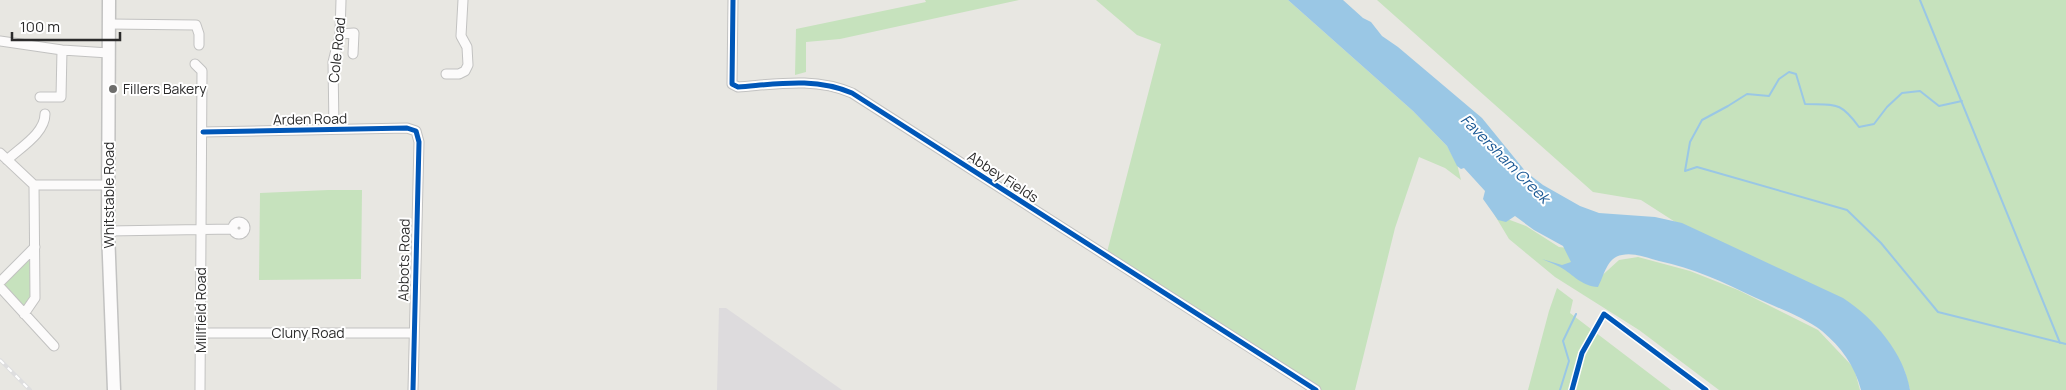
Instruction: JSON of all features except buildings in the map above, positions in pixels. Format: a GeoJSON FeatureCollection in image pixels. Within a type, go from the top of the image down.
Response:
{"type":"FeatureCollection","features":[{"type":"Feature","properties":{"kind":"main road","name":"Whitstable Road"},"geometry":{"type":"LineString","coordinates":[[109,0],[108,231],[114,390]]}},
{"type":"Feature","properties":{"kind":"street","name":"Cole Road"},"geometry":{"type":"LineString","coordinates":[[334,129],[333,62],[340,34],[341,0]]}},
{"type":"Feature","properties":{"kind":"street"},"geometry":{"type":"LineString","coordinates":[[446,74],[459,74],[466,71],[468,65],[467,47],[461,36],[463,0]]}},
{"type":"Feature","properties":{"kind":"street","name":"Abbey Fields"},"geometry":{"type":"LineString","coordinates":[[733,0],[732,84],[738,87],[820,83],[836,86],[852,93],[1316,390]]}},
{"type":"Feature","properties":{"kind":"street"},"geometry":{"type":"LineString","coordinates":[[109,24],[196,26],[199,34],[199,44]]}},
{"type":"Feature","properties":{"kind":"street"},"geometry":{"type":"LineString","coordinates":[[340,34],[354,33],[353,54]]}},
{"type":"Feature","properties":{"kind":"street"},"geometry":{"type":"LineString","coordinates":[[0,41],[62,50],[110,53]]}},
{"type":"Feature","properties":{"kind":"street"},"geometry":{"type":"LineString","coordinates":[[40,97],[61,97],[62,50]]}},
{"type":"Feature","properties":{"kind":"street","name":"Millfield Road"},"geometry":{"type":"LineString","coordinates":[[195,64],[202,71],[203,132],[200,390]]}},
{"type":"Feature","properties":{"kind":"street"},"geometry":{"type":"LineString","coordinates":[[45,114],[45,123],[36,134],[2,155],[34,185],[109,185]]}},
{"type":"Feature","properties":{"kind":"street","name":"Arden Road"},"geometry":{"type":"LineString","coordinates":[[203,132],[407,128],[416,131]]}},
{"type":"Feature","properties":{"kind":"street","name":"Abbots Road"},"geometry":{"type":"LineString","coordinates":[[413,390],[419,142],[416,131]]}},
{"type":"Feature","properties":{"kind":"street"},"geometry":{"type":"LineString","coordinates":[[24,314],[35,298],[34,185]]}},
{"type":"Feature","properties":{"kind":"street"},"geometry":{"type":"LineString","coordinates":[[108,231],[233,229]]}},
{"type":"Feature","properties":{"kind":"street"},"geometry":{"type":"LineString","coordinates":[[0,282],[35,247]]}},
{"type":"Feature","properties":{"kind":"street"},"geometry":{"type":"LineString","coordinates":[[0,286],[54,346]]}},
{"type":"Feature","properties":{"kind":"street","name":"Cluny Road"},"geometry":{"type":"LineString","coordinates":[[201,333],[414,333]]}},
{"type":"Feature","properties":{"kind":"shaded area"},"geometry":{"type":"Polygon","coordinates":[[[719,308],[726,308],[842,390],[717,390],[719,308]]]}},
{"type":"Feature","properties":{"kind":"green space"},"geometry":{"type":"Polygon","coordinates":[[[925,0],[1019,0],[840,39],[806,42],[806,72],[795,75],[796,29],[926,2],[925,0]]]}},
{"type":"Feature","properties":{"kind":"green space"},"geometry":{"type":"Polygon","coordinates":[[[1096,0],[1288,0],[1413,111],[1447,146],[1457,164],[1461,180],[1445,168],[1419,157],[1395,228],[1355,390],[1316,390],[1106,256],[1161,44],[1137,35],[1096,0]]]}},
{"type":"Feature","properties":{"kind":"green space"},"geometry":{"type":"Polygon","coordinates":[[[1377,0],[2066,0],[2066,390],[1910,390],[1904,369],[1641,200],[1593,192],[1377,0]]]}},
{"type":"Feature","properties":{"kind":"green space"},"geometry":{"type":"Polygon","coordinates":[[[362,190],[361,279],[259,280],[260,193],[362,190]]]}},
{"type":"Feature","properties":{"kind":"green space"},"geometry":{"type":"Polygon","coordinates":[[[1494,214],[1526,226],[1559,247],[1594,251],[1597,280],[1619,260],[1638,257],[1690,271],[1738,290],[1818,330],[1854,368],[1860,390],[1719,390],[1639,330],[1555,277],[1509,239],[1494,214]]]}},
{"type":"Feature","properties":{"kind":"green space"},"geometry":{"type":"Polygon","coordinates":[[[35,247],[35,298],[24,314],[0,287],[35,247]]]}},
{"type":"Feature","properties":{"kind":"green space"},"geometry":{"type":"Polygon","coordinates":[[[1557,288],[1573,300],[1570,313],[1671,390],[1528,390],[1557,288]]]}},
{"type":"Feature","properties":{"kind":"water","name":"Faversham Creek"},"geometry":{"type":"Polygon","coordinates":[[[1288,0],[1343,0],[1363,18],[1371,22],[1382,36],[1398,47],[1482,118],[1526,172],[1543,185],[1580,206],[1599,213],[1655,217],[1682,223],[1843,298],[1866,316],[1886,338],[1907,376],[1910,390],[1861,390],[1851,365],[1822,331],[1798,317],[1696,272],[1672,264],[1626,254],[1617,256],[1609,263],[1598,287],[1587,285],[1560,267],[1542,259],[1562,265],[1571,262],[1563,246],[1534,230],[1515,216],[1506,222],[1498,220],[1483,199],[1485,191],[1464,168],[1461,169],[1457,166],[1447,146],[1413,111],[1288,0]]]}},
{"type":"Feature","properties":{"kind":"waterway"},"geometry":{"type":"LineString","coordinates":[[1920,0],[2060,343]]}},
{"type":"Feature","properties":{"kind":"waterway"},"geometry":{"type":"LineString","coordinates":[[1685,171],[1690,142],[1702,120],[1747,94],[1769,96],[1779,79],[1789,72],[1796,74],[1805,104],[1836,106],[1847,113],[1859,127],[1874,124],[1887,107],[1902,93],[1920,91],[1939,106],[1962,101]]}},
{"type":"Feature","properties":{"kind":"waterway"},"geometry":{"type":"LineString","coordinates":[[1685,171],[1697,167],[1847,210],[1881,243],[1938,312],[2066,344]]}},
{"type":"Feature","properties":{"kind":"waterway"},"geometry":{"type":"LineString","coordinates":[[1560,390],[1569,361],[1563,341],[1576,314]]}},
{"type":"Feature","properties":{"kind":"railway"},"geometry":{"type":"LineString","coordinates":[[0,360],[30,390]]}},
{"type":"Feature","properties":{"kind":"cycle path"},"geometry":{"type":"LineString","coordinates":[[733,0],[732,84],[738,87],[781,83],[810,83],[838,88],[852,93],[1316,390]]}},
{"type":"Feature","properties":{"kind":"cycle path"},"geometry":{"type":"LineString","coordinates":[[203,132],[407,128],[416,131],[419,142],[413,390]]}},
{"type":"Feature","properties":{"kind":"cycle path"},"geometry":{"type":"LineString","coordinates":[[1572,390],[1582,353],[1604,314],[1706,390]]}},
{"type":"Feature","properties":{"kind":"place","name":"Fillers Bakery"},"geometry":{"type":"Point","coordinates":[113,89]}}]}
